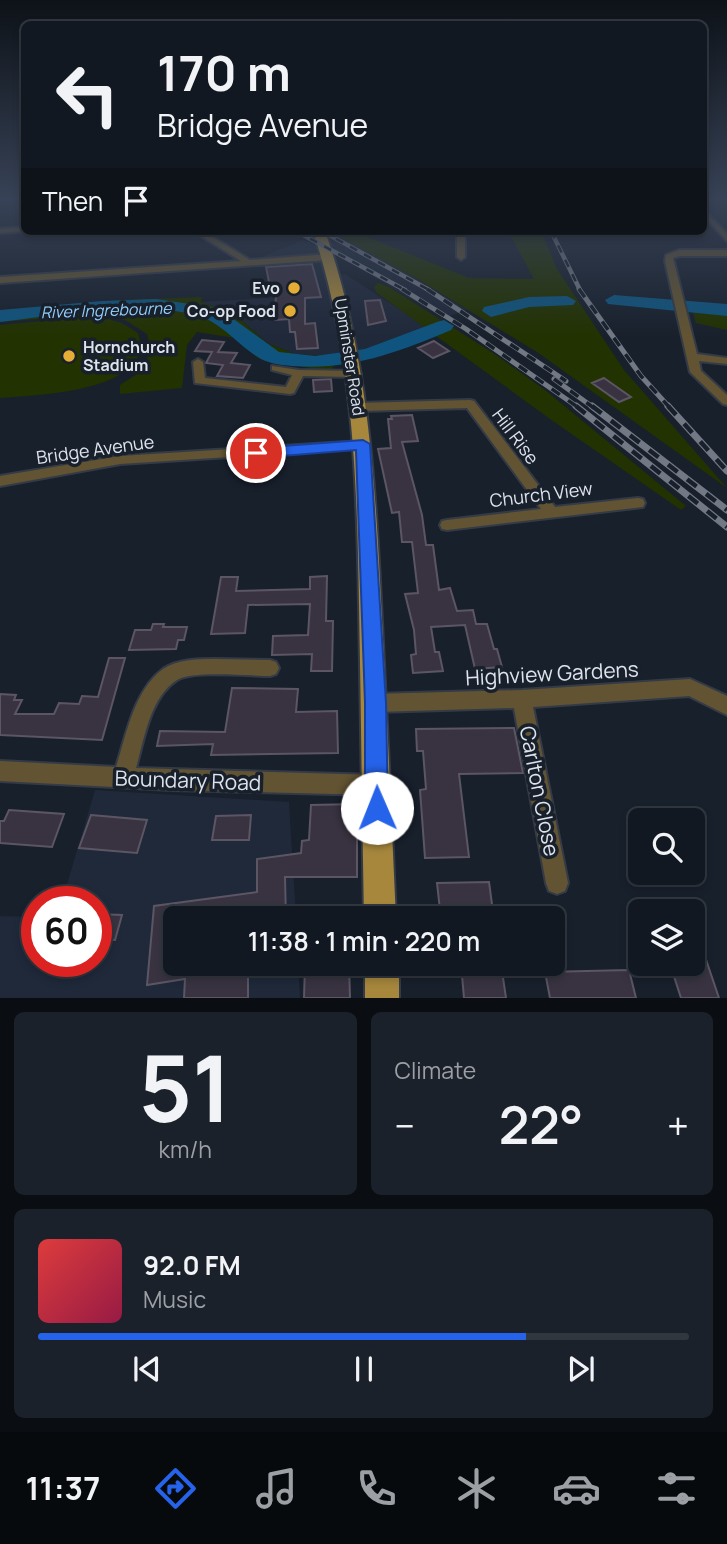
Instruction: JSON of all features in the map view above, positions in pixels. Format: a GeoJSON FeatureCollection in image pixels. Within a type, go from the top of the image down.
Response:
{"type":"FeatureCollection","features":[{"type":"Feature","properties":{"kind":"main road","name":"Upminster Road"},"geometry":{"type":"LineString","coordinates":[[324,245],[342,298],[363,444],[375,703],[380,906]]}},
{"type":"Feature","properties":{"kind":"main road"},"geometry":{"type":"LineString","coordinates":[[382,976],[382,998]]}},
{"type":"Feature","properties":{"kind":"street"},"geometry":{"type":"LineString","coordinates":[[220,245],[247,262]]}},
{"type":"Feature","properties":{"kind":"street"},"geometry":{"type":"LineString","coordinates":[[461,245],[461,257]]}},
{"type":"Feature","properties":{"kind":"street"},"geometry":{"type":"LineString","coordinates":[[727,253],[679,253],[669,257],[696,372],[727,401]]}},
{"type":"Feature","properties":{"kind":"street"},"geometry":{"type":"LineString","coordinates":[[0,280],[329,257]]}},
{"type":"Feature","properties":{"kind":"street"},"geometry":{"type":"LineString","coordinates":[[692,357],[727,361]]}},
{"type":"Feature","properties":{"kind":"street"},"geometry":{"type":"LineString","coordinates":[[198,362],[199,381],[290,391],[299,373]]}},
{"type":"Feature","properties":{"kind":"street"},"geometry":{"type":"LineString","coordinates":[[275,368],[299,373],[353,364]]}},
{"type":"Feature","properties":{"kind":"street","name":"Hill Rise"},"geometry":{"type":"LineString","coordinates":[[359,407],[470,404],[551,512]]}},
{"type":"Feature","properties":{"kind":"street","name":"Bridge Avenue"},"geometry":{"type":"LineString","coordinates":[[0,481],[130,459],[363,444]]}},
{"type":"Feature","properties":{"kind":"street","name":"Church View"},"geometry":{"type":"LineString","coordinates":[[447,525],[638,503]]}},
{"type":"Feature","properties":{"kind":"street"},"geometry":{"type":"LineString","coordinates":[[123,778],[147,705],[159,682],[181,670],[270,668]]}},
{"type":"Feature","properties":{"kind":"street","name":"Highview Gardens"},"geometry":{"type":"LineString","coordinates":[[375,703],[522,699],[690,687],[727,706]]}},
{"type":"Feature","properties":{"kind":"street","name":"Carlton Close"},"geometry":{"type":"LineString","coordinates":[[522,699],[558,883]]}},
{"type":"Feature","properties":{"kind":"street","name":"Boundary Road"},"geometry":{"type":"LineString","coordinates":[[0,771],[123,778],[376,785]]}},
{"type":"Feature","properties":{"kind":"shaded area"},"geometry":{"type":"Polygon","coordinates":[[[292,245],[314,245],[323,248],[316,245],[354,245],[391,263],[467,310],[444,318],[327,249],[335,275],[345,274],[431,330],[370,354],[332,357],[295,354],[267,343],[233,313],[201,302],[271,298],[264,256],[292,245]]]}},
{"type":"Feature","properties":{"kind":"shaded area"},"geometry":{"type":"Polygon","coordinates":[[[95,790],[289,802],[295,906],[163,906],[163,976],[299,976],[300,998],[0,998],[0,916],[21,917],[21,977],[112,977],[112,886],[66,886],[95,790]]]}},
{"type":"Feature","properties":{"kind":"green space"},"geometry":{"type":"Polygon","coordinates":[[[354,245],[386,245],[469,278],[534,279],[515,245],[547,245],[557,269],[624,370],[727,488],[537,352],[416,278],[354,245]]]}},
{"type":"Feature","properties":{"kind":"green space"},"geometry":{"type":"Polygon","coordinates":[[[378,283],[389,287],[493,353],[545,390],[686,506],[681,510],[550,419],[377,293],[374,287],[378,283]]]}},
{"type":"Feature","properties":{"kind":"green space"},"geometry":{"type":"Polygon","coordinates":[[[202,297],[201,302],[233,313],[267,343],[295,354],[332,357],[335,364],[330,372],[258,358],[235,338],[197,332],[187,345],[182,388],[120,394],[120,385],[140,372],[151,351],[147,334],[125,320],[99,314],[0,322],[0,312],[122,300],[202,297]]]}},
{"type":"Feature","properties":{"kind":"green space"},"geometry":{"type":"Polygon","coordinates":[[[691,305],[727,307],[727,330],[696,323],[691,305]]]}},
{"type":"Feature","properties":{"kind":"green space","name":"Hornchurch Stadium"},"geometry":{"type":"Polygon","coordinates":[[[97,316],[122,323],[138,333],[141,349],[134,364],[120,375],[80,389],[0,398],[0,325],[97,316]]]}},
{"type":"Feature","properties":{"kind":"building"},"geometry":{"type":"Polygon","coordinates":[[[312,264],[321,297],[305,298],[305,324],[315,323],[318,348],[297,349],[295,332],[290,332],[289,319],[275,320],[276,292],[271,292],[266,267],[312,264]]]}},
{"type":"Feature","properties":{"kind":"building"},"geometry":{"type":"Polygon","coordinates":[[[380,300],[386,321],[368,325],[365,301],[380,300]]]}},
{"type":"Feature","properties":{"kind":"building"},"geometry":{"type":"Polygon","coordinates":[[[202,340],[224,342],[218,352],[237,353],[231,363],[250,365],[243,378],[217,376],[223,365],[206,363],[212,352],[195,351],[202,340]]]}},
{"type":"Feature","properties":{"kind":"building"},"geometry":{"type":"Polygon","coordinates":[[[434,341],[449,351],[433,358],[418,348],[434,341]]]}},
{"type":"Feature","properties":{"kind":"building"},"geometry":{"type":"Polygon","coordinates":[[[604,378],[631,397],[619,402],[592,383],[604,378]]]}},
{"type":"Feature","properties":{"kind":"building"},"geometry":{"type":"Polygon","coordinates":[[[331,379],[332,391],[314,392],[313,380],[331,379]]]}},
{"type":"Feature","properties":{"kind":"building"},"geometry":{"type":"Polygon","coordinates":[[[412,415],[418,441],[402,442],[422,515],[426,545],[433,545],[439,590],[450,588],[457,611],[473,610],[476,624],[487,624],[502,667],[475,669],[465,625],[431,627],[435,652],[439,652],[443,671],[413,673],[411,655],[416,654],[414,630],[405,594],[418,593],[412,542],[402,542],[399,512],[392,513],[378,449],[391,448],[388,419],[392,419],[391,416],[412,415]]]}},
{"type":"Feature","properties":{"kind":"building"},"geometry":{"type":"Polygon","coordinates":[[[327,576],[326,621],[333,621],[332,671],[311,671],[312,654],[272,655],[273,636],[308,635],[310,604],[248,605],[245,633],[211,634],[221,577],[238,577],[236,591],[310,589],[310,577],[327,576]]]}},
{"type":"Feature","properties":{"kind":"building"},"geometry":{"type":"Polygon","coordinates":[[[153,624],[164,624],[163,627],[187,627],[184,640],[178,640],[176,649],[129,650],[135,630],[151,630],[153,624]]]}},
{"type":"Feature","properties":{"kind":"building"},"geometry":{"type":"Polygon","coordinates":[[[109,658],[125,658],[102,740],[0,735],[0,694],[16,695],[14,700],[22,700],[15,714],[54,714],[59,703],[79,704],[82,696],[98,697],[109,658]]]}},
{"type":"Feature","properties":{"kind":"building"},"geometry":{"type":"Polygon","coordinates":[[[232,688],[298,689],[296,712],[337,711],[338,753],[211,755],[213,744],[157,746],[160,731],[225,732],[232,688]]]}},
{"type":"Feature","properties":{"kind":"building"},"geometry":{"type":"Polygon","coordinates":[[[514,728],[523,773],[459,774],[469,857],[425,858],[420,790],[426,789],[423,751],[417,751],[416,729],[514,728]]]}},
{"type":"Feature","properties":{"kind":"building"},"geometry":{"type":"Polygon","coordinates":[[[357,804],[357,877],[285,877],[286,906],[163,906],[163,976],[248,976],[248,998],[184,998],[185,979],[147,985],[154,906],[257,892],[257,859],[301,853],[302,841],[309,840],[311,805],[357,804]]]}},
{"type":"Feature","properties":{"kind":"building"},"geometry":{"type":"Polygon","coordinates":[[[9,810],[64,814],[52,847],[0,843],[0,821],[4,821],[9,810]]]}},
{"type":"Feature","properties":{"kind":"building"},"geometry":{"type":"Polygon","coordinates":[[[91,815],[147,820],[137,853],[79,848],[91,815]]]}},
{"type":"Feature","properties":{"kind":"building"},"geometry":{"type":"Polygon","coordinates":[[[251,815],[249,840],[212,840],[216,816],[251,815]]]}},
{"type":"Feature","properties":{"kind":"building"},"geometry":{"type":"Polygon","coordinates":[[[489,882],[492,906],[440,906],[437,883],[489,882]]]}},
{"type":"Feature","properties":{"kind":"building"},"geometry":{"type":"Polygon","coordinates":[[[112,915],[122,915],[115,940],[112,940],[112,915]]]}},
{"type":"Feature","properties":{"kind":"building"},"geometry":{"type":"Polygon","coordinates":[[[705,957],[719,998],[681,998],[674,976],[705,976],[705,957]]]}},
{"type":"Feature","properties":{"kind":"building"},"geometry":{"type":"Polygon","coordinates":[[[628,970],[636,998],[550,998],[546,976],[565,976],[565,972],[628,970]]]}},
{"type":"Feature","properties":{"kind":"building"},"geometry":{"type":"Polygon","coordinates":[[[305,976],[349,976],[350,998],[304,998],[305,976]]]}},
{"type":"Feature","properties":{"kind":"building"},"geometry":{"type":"Polygon","coordinates":[[[462,976],[503,976],[506,998],[464,998],[462,976]]]}},
{"type":"Feature","properties":{"kind":"waterway","name":"River Ingrebourne"},"geometry":{"type":"LineString","coordinates":[[614,300],[727,310]]}},
{"type":"Feature","properties":{"kind":"waterway","name":"River Ingrebourne"},"geometry":{"type":"LineString","coordinates":[[491,311],[529,302],[567,301]]}},
{"type":"Feature","properties":{"kind":"waterway","name":"River Ingrebourne"},"geometry":{"type":"LineString","coordinates":[[0,316],[102,306],[181,307],[212,315],[272,356],[315,362],[371,354],[444,326]]}},
{"type":"Feature","properties":{"kind":"railway"},"geometry":{"type":"LineString","coordinates":[[321,245],[405,290]]}},
{"type":"Feature","properties":{"kind":"railway"},"geometry":{"type":"LineString","coordinates":[[347,245],[429,290]]}},
{"type":"Feature","properties":{"kind":"railway"},"geometry":{"type":"LineString","coordinates":[[558,245],[580,290]]}},
{"type":"Feature","properties":{"kind":"railway"},"geometry":{"type":"LineString","coordinates":[[402,289],[466,329],[579,408]]}},
{"type":"Feature","properties":{"kind":"railway"},"geometry":{"type":"LineString","coordinates":[[427,289],[566,381]]}},
{"type":"Feature","properties":{"kind":"railway"},"geometry":{"type":"LineString","coordinates":[[579,289],[641,376],[670,408]]}},
{"type":"Feature","properties":{"kind":"railway"},"geometry":{"type":"LineString","coordinates":[[554,379],[594,408]]}},
{"type":"Feature","properties":{"kind":"railway"},"geometry":{"type":"LineString","coordinates":[[576,406],[727,527]]}},
{"type":"Feature","properties":{"kind":"railway"},"geometry":{"type":"LineString","coordinates":[[592,406],[727,510]]}},
{"type":"Feature","properties":{"kind":"railway"},"geometry":{"type":"LineString","coordinates":[[668,406],[727,471]]}},
{"type":"Feature","properties":{"kind":"place","name":"Evo"},"geometry":{"type":"Point","coordinates":[294,288]}},
{"type":"Feature","properties":{"kind":"place","name":"Co-op Food"},"geometry":{"type":"Point","coordinates":[290,311]}},
{"type":"Feature","properties":{"kind":"place","name":"Hornchurch Stadium"},"geometry":{"type":"Point","coordinates":[69,356]}},
{"type":"Feature","properties":{"kind":"route"},"geometry":{"type":"LineString","coordinates":[[256,453],[363,444],[377,808]]}}]}
